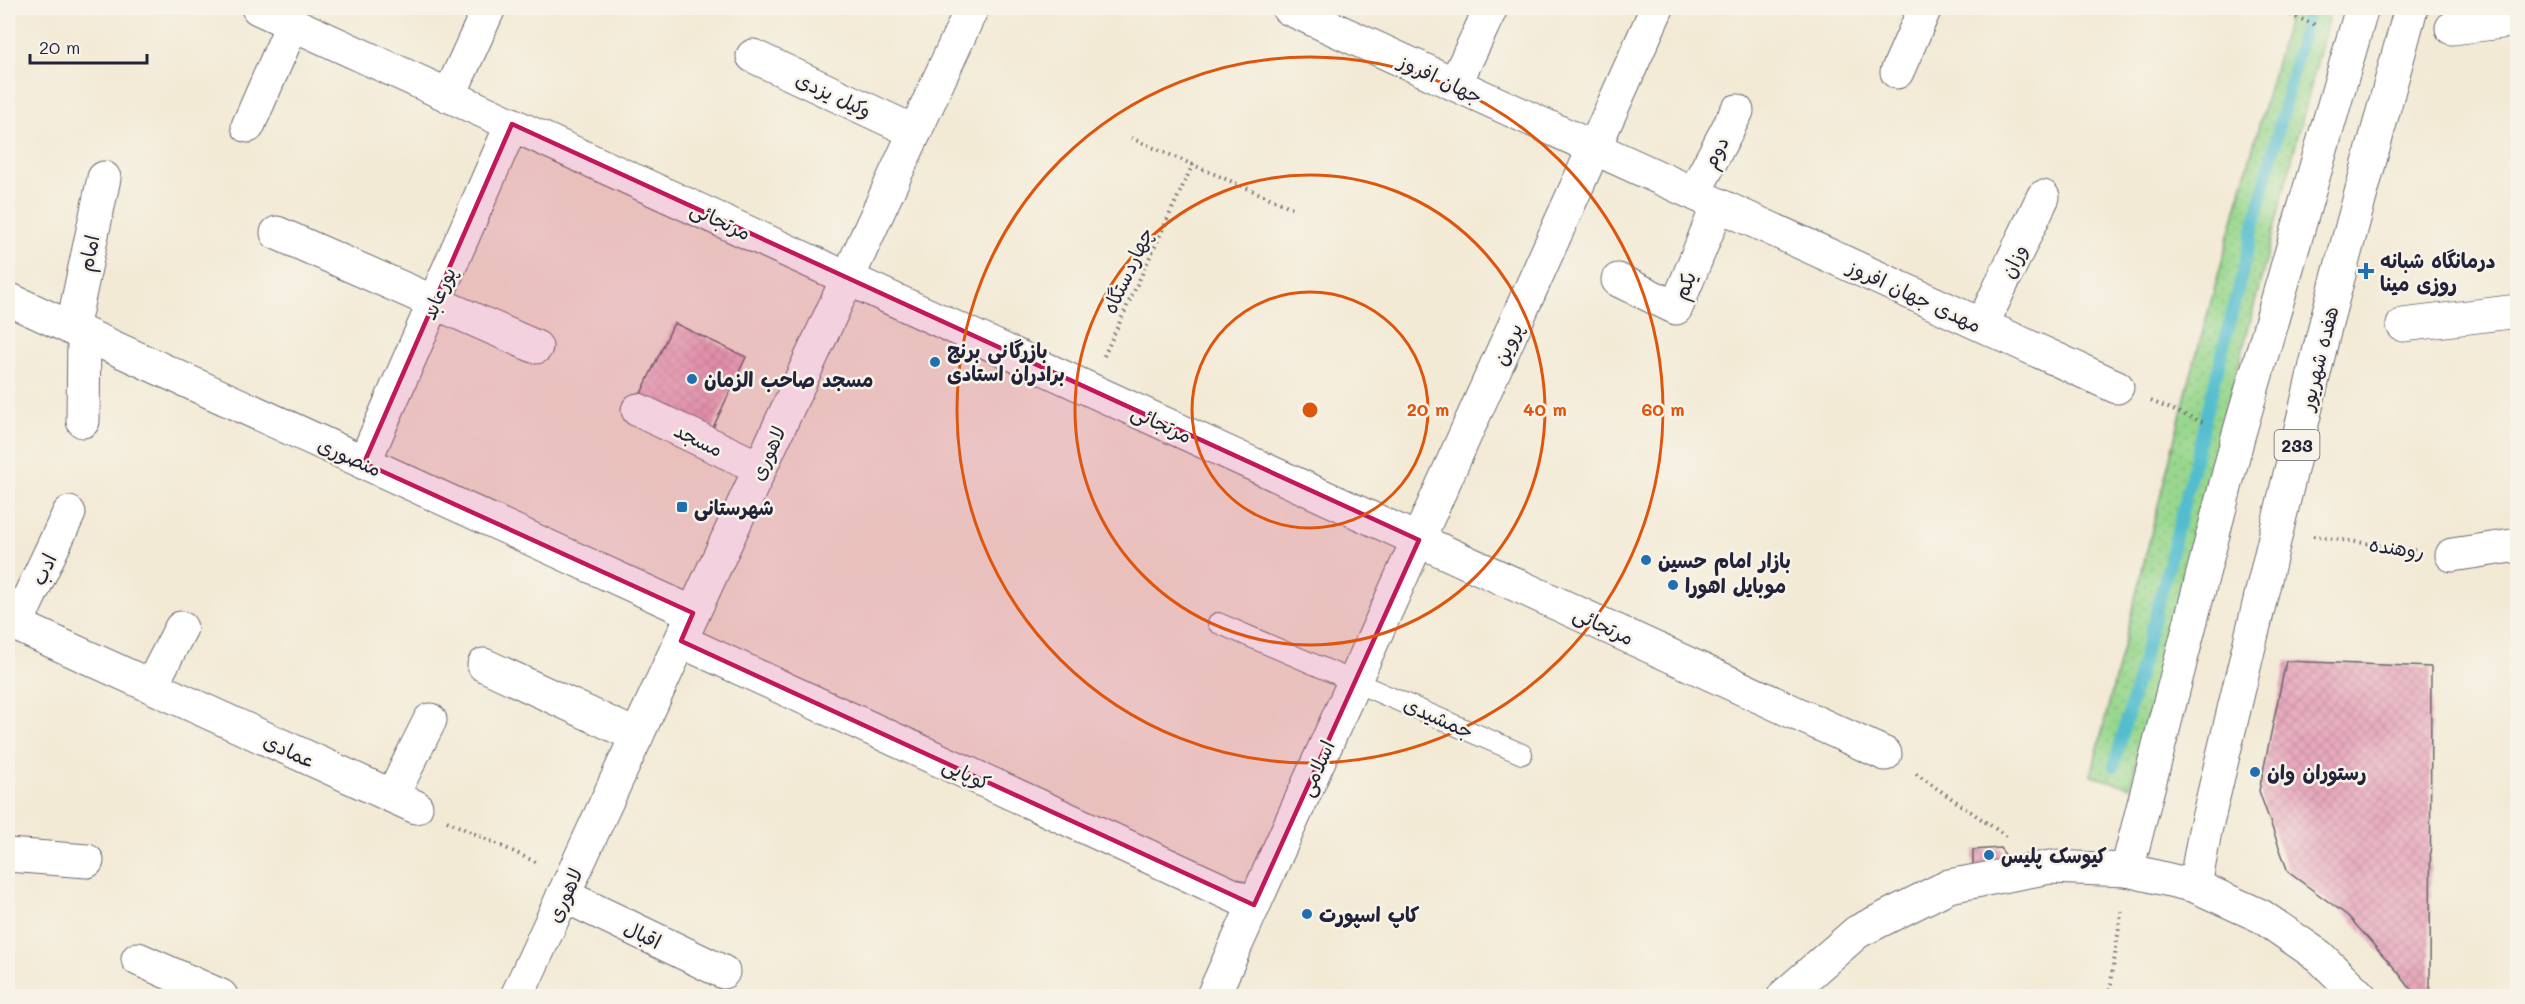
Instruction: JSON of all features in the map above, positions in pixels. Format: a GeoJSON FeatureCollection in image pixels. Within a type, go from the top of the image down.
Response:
{"type":"FeatureCollection","features":[{"type":"Feature","properties":{"kind":"street","name":"مرتجائی"},"geometry":{"type":"LineString","coordinates":[[258,8],[1886,754]]}},
{"type":"Feature","properties":{"kind":"street"},"geometry":{"type":"LineString","coordinates":[[449,96],[489,8]]}},
{"type":"Feature","properties":{"kind":"street","name":"لاهوری"},"geometry":{"type":"LineString","coordinates":[[517,996],[972,8]]}},
{"type":"Feature","properties":{"kind":"street","name":"جهان افروز"},"geometry":{"type":"LineString","coordinates":[[1288,8],[1352,21],[1455,84],[1594,147]]}},
{"type":"Feature","properties":{"kind":"street"},"geometry":{"type":"LineString","coordinates":[[1455,84],[1491,8]]}},
{"type":"Feature","properties":{"kind":"street","name":"پروین"},"geometry":{"type":"LineString","coordinates":[[1419,540],[1657,8]]}},
{"type":"Feature","properties":{"kind":"street"},"geometry":{"type":"LineString","coordinates":[[1897,72],[1925,8]]}},
{"type":"Feature","properties":{"kind":"street"},"geometry":{"type":"LineString","coordinates":[[2127,870],[2238,437],[2362,8]]}},
{"type":"Feature","properties":{"kind":"street","name":"هفده شهریور"},"geometry":{"type":"LineString","coordinates":[[2195,886],[2205,831],[2327,318],[2411,8]]}},
{"type":"Feature","properties":{"kind":"street"},"geometry":{"type":"LineString","coordinates":[[2452,28],[2517,20]]}},
{"type":"Feature","properties":{"kind":"street"},"geometry":{"type":"LineString","coordinates":[[248,126],[293,24]]}},
{"type":"Feature","properties":{"kind":"street","name":"وکیل یزدی"},"geometry":{"type":"LineString","coordinates":[[753,56],[915,132]]}},
{"type":"Feature","properties":{"kind":"street","name":"دوم"},"geometry":{"type":"LineString","coordinates":[[1706,199],[1737,111]]}},
{"type":"Feature","properties":{"kind":"street","name":"پورعابد"},"geometry":{"type":"LineString","coordinates":[[364,463],[512,124]]}},
{"type":"Feature","properties":{"kind":"street","name":"مهدی جهان افروز"},"geometry":{"type":"LineString","coordinates":[[1594,147],[2117,387]]}},
{"type":"Feature","properties":{"kind":"street","name":"امام"},"geometry":{"type":"LineString","coordinates":[[82,421],[78,332],[104,178]]}},
{"type":"Feature","properties":{"kind":"street","name":"وزان"},"geometry":{"type":"LineString","coordinates":[[1982,325],[2043,197]]}},
{"type":"Feature","properties":{"kind":"street","name":"یکم"},"geometry":{"type":"LineString","coordinates":[[1618,280],[1676,308],[1706,199]]}},
{"type":"Feature","properties":{"kind":"street"},"geometry":{"type":"LineString","coordinates":[[277,233],[536,346]]}},
{"type":"Feature","properties":{"kind":"street","name":"منصوری"},"geometry":{"type":"LineString","coordinates":[[8,299],[364,463],[687,627]]}},
{"type":"Feature","properties":{"kind":"street"},"geometry":{"type":"LineString","coordinates":[[2403,325],[2517,311]]}},
{"type":"Feature","properties":{"kind":"street","name":"مسجد"},"geometry":{"type":"LineString","coordinates":[[638,410],[760,468]]}},
{"type":"Feature","properties":{"kind":"street","name":"ادب"},"geometry":{"type":"LineString","coordinates":[[12,623],[69,513]]}},
{"type":"Feature","properties":{"kind":"street","name":"اسلامی"},"geometry":{"type":"LineString","coordinates":[[1213,996],[1419,540]]}},
{"type":"Feature","properties":{"kind":"street","name":"روهنده"},"geometry":{"type":"LineString","coordinates":[[2452,555],[2517,545]]}},
{"type":"Feature","properties":{"kind":"street","name":"عمادی"},"geometry":{"type":"LineString","coordinates":[[12,623],[404,802]]}},
{"type":"Feature","properties":{"kind":"street","name":"کوپایی"},"geometry":{"type":"LineString","coordinates":[[687,627],[1254,905]]}},
{"type":"Feature","properties":{"kind":"street"},"geometry":{"type":"LineString","coordinates":[[151,686],[181,628]]}},
{"type":"Feature","properties":{"kind":"street"},"geometry":{"type":"LineString","coordinates":[[484,665],[637,736]]}},
{"type":"Feature","properties":{"kind":"street"},"geometry":{"type":"LineString","coordinates":[[404,802],[430,720]]}},
{"type":"Feature","properties":{"kind":"street"},"geometry":{"type":"LineString","coordinates":[[8,855],[87,861]]}},
{"type":"Feature","properties":{"kind":"street"},"geometry":{"type":"LineString","coordinates":[[1784,996],[1857,932],[1949,886],[2050,867],[2127,870],[2195,886],[2260,916],[2319,956],[2360,996]]}},
{"type":"Feature","properties":{"kind":"street","name":"اقبال"},"geometry":{"type":"LineString","coordinates":[[568,887],[723,972]]}},
{"type":"Feature","properties":{"kind":"street"},"geometry":{"type":"LineString","coordinates":[[138,959],[221,996]]}},
{"type":"Feature","properties":{"kind":"lane","name":"جمشیدی"},"geometry":{"type":"LineString","coordinates":[[1218,622],[1522,754]]}},
{"type":"Feature","properties":{"kind":"path"},"geometry":{"type":"LineString","coordinates":[[2274,8],[2321,27]]}},
{"type":"Feature","properties":{"kind":"path"},"geometry":{"type":"LineString","coordinates":[[1131,138],[1295,209]]}},
{"type":"Feature","properties":{"kind":"path","name":"چهاردستگاه"},"geometry":{"type":"LineString","coordinates":[[1089,389],[1193,164]]}},
{"type":"Feature","properties":{"kind":"path"},"geometry":{"type":"LineString","coordinates":[[2117,387],[2238,437]]}},
{"type":"Feature","properties":{"kind":"path","name":"روهنده"},"geometry":{"type":"LineString","coordinates":[[2276,531],[2452,555]]}},
{"type":"Feature","properties":{"kind":"path"},"geometry":{"type":"LineString","coordinates":[[1886,754],[2050,867]]}},
{"type":"Feature","properties":{"kind":"path"},"geometry":{"type":"LineString","coordinates":[[404,802],[568,887]]}},
{"type":"Feature","properties":{"kind":"path"},"geometry":{"type":"LineString","coordinates":[[2109,996],[2127,870]]}},
{"type":"Feature","properties":{"kind":"highlighted area"},"geometry":{"type":"Polygon","coordinates":[[[512,124],[1419,540],[1254,905],[681,641],[693,613],[364,463],[512,124]]]}},
{"type":"Feature","properties":{"kind":"green space"},"geometry":{"type":"Polygon","coordinates":[[[2291,8],[2331,8],[2130,787],[2091,776],[2186,393],[2291,8]]]}},
{"type":"Feature","properties":{"kind":"building","name":"مسجد صاحب الزمان"},"geometry":{"type":"Polygon","coordinates":[[[674,323],[746,357],[710,434],[638,400],[674,323]]]}},
{"type":"Feature","properties":{"kind":"building"},"geometry":{"type":"Polygon","coordinates":[[[2286,661],[2431,667],[2430,996],[2416,996],[2348,916],[2288,872],[2259,791],[2286,661]]]}},
{"type":"Feature","properties":{"kind":"building","name":"کیوسک پلیس"},"geometry":{"type":"Polygon","coordinates":[[[2000,848],[2009,860],[1973,868],[1973,850],[2000,848]]]}},
{"type":"Feature","properties":{"kind":"waterway"},"geometry":{"type":"LineString","coordinates":[[2114,766],[2165,579],[2309,8]]}},
{"type":"Feature","properties":{"kind":"place","name":"درمانگاه شبانه روزی مینا"},"geometry":{"type":"Point","coordinates":[2366,271]}},
{"type":"Feature","properties":{"kind":"place","name":"بازرگانی برنج برادران استادی"},"geometry":{"type":"Point","coordinates":[935,362]}},
{"type":"Feature","properties":{"kind":"place","name":"مسجد صاحب الزمان"},"geometry":{"type":"Point","coordinates":[692,379]}},
{"type":"Feature","properties":{"kind":"place","name":"شهرستانی"},"geometry":{"type":"Point","coordinates":[682,507]}},
{"type":"Feature","properties":{"kind":"place","name":"بازار امام حسین"},"geometry":{"type":"Point","coordinates":[1646,560]}},
{"type":"Feature","properties":{"kind":"place","name":"موبایل اهورا"},"geometry":{"type":"Point","coordinates":[1673,585]}},
{"type":"Feature","properties":{"kind":"place","name":"رستوران وان"},"geometry":{"type":"Point","coordinates":[2255,772]}},
{"type":"Feature","properties":{"kind":"place","name":"کیوسک پلیس"},"geometry":{"type":"Point","coordinates":[1989,855]}},
{"type":"Feature","properties":{"kind":"place","name":"کاپ اسپورت"},"geometry":{"type":"Point","coordinates":[1307,914]}}]}
